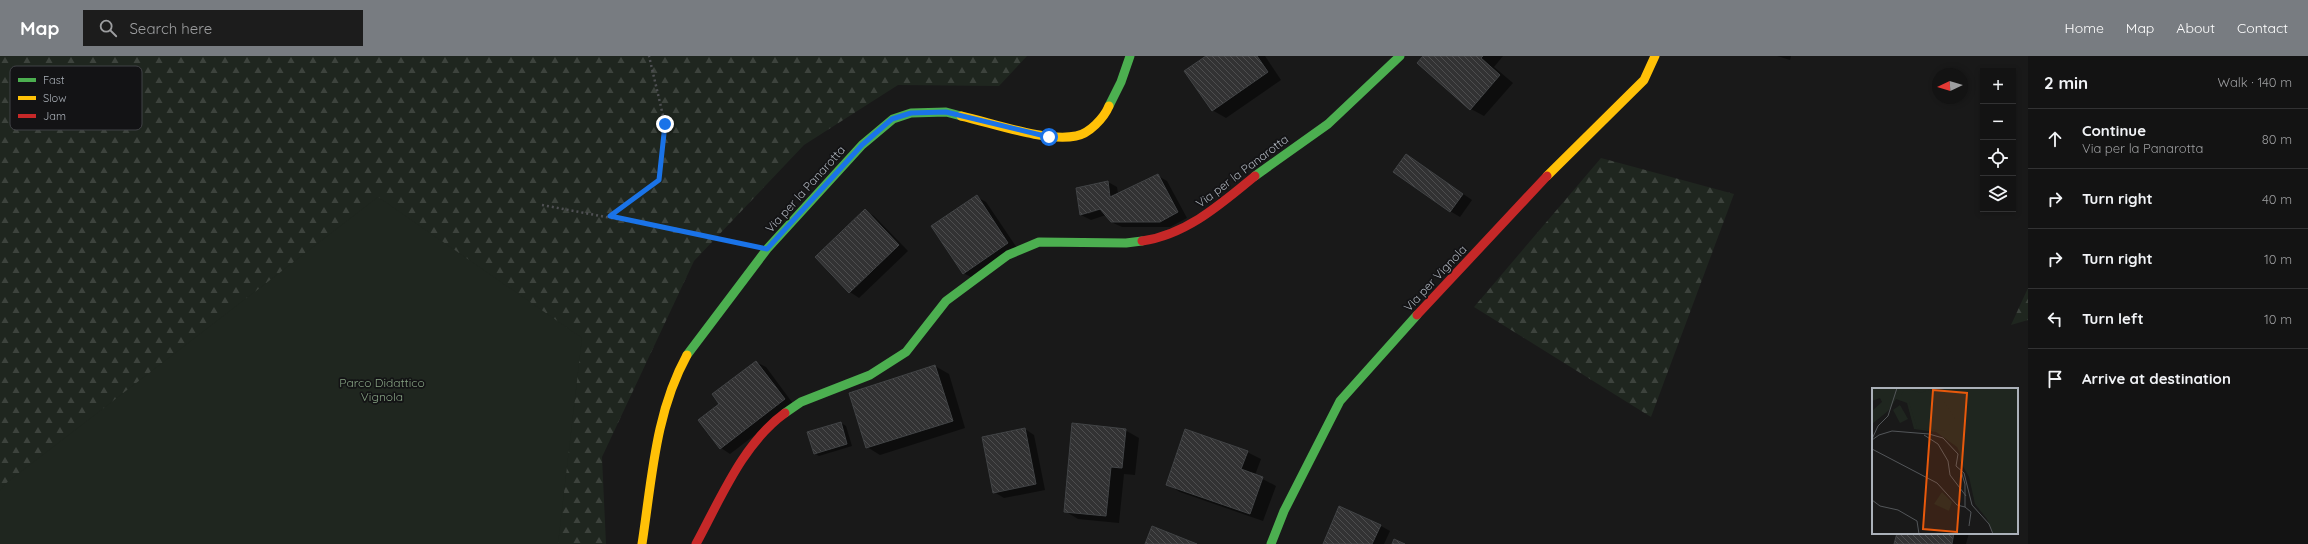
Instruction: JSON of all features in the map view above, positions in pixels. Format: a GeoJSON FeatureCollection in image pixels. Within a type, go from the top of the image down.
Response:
{"type":"FeatureCollection","features":[{"type":"Feature","properties":{"kind":"street","name":"Via per la Panarotta"},"geometry":{"type":"LineString","coordinates":[[642,544],[660,423],[674,379],[688,353],[767,249],[862,145],[892,119],[911,113],[946,112],[1049,137],[1077,136],[1103,119],[1121,82],[1130,56]]}},
{"type":"Feature","properties":{"kind":"street","name":"Via per la Panarotta"},"geometry":{"type":"LineString","coordinates":[[696,544],[740,464],[771,423],[801,402],[870,375],[906,352],[946,300],[1008,255],[1039,242],[1126,243],[1162,238],[1214,210],[1256,175],[1328,124],[1400,56]]}},
{"type":"Feature","properties":{"kind":"street","name":"Via per Vignola"},"geometry":{"type":"LineString","coordinates":[[1271,544],[1284,511],[1340,401],[1439,291],[1529,196],[1644,80],[1655,56]]}},
{"type":"Feature","properties":{"kind":"path"},"geometry":{"type":"LineString","coordinates":[[610,216],[659,180],[665,124],[649,56]]}},
{"type":"Feature","properties":{"kind":"path"},"geometry":{"type":"LineString","coordinates":[[542,205],[610,216],[767,249]]}},
{"type":"Feature","properties":{"kind":"green space"},"geometry":{"type":"Polygon","coordinates":[[[0,56],[1027,56],[999,86],[898,85],[804,145],[694,261],[602,457],[606,544],[0,544],[0,56]]]}},
{"type":"Feature","properties":{"kind":"green space"},"geometry":{"type":"Polygon","coordinates":[[[1601,158],[1734,194],[1651,417],[1474,307],[1601,158]]]}},
{"type":"Feature","properties":{"kind":"green space","name":"Parco Didattico Vignola"},"geometry":{"type":"Polygon","coordinates":[[[378,197],[582,338],[558,544],[0,544],[0,491],[5,484],[378,197]]]}},
{"type":"Feature","properties":{"kind":"green space"},"geometry":{"type":"Polygon","coordinates":[[[2028,288],[2028,320],[2011,325],[2028,288]]]}},
{"type":"Feature","properties":{"kind":"building"},"geometry":{"type":"Polygon","coordinates":[[[1206,56],[1257,56],[1268,72],[1212,111],[1184,71],[1206,56]]]}},
{"type":"Feature","properties":{"kind":"building"},"geometry":{"type":"Polygon","coordinates":[[[1423,56],[1483,56],[1481,58],[1500,75],[1470,110],[1417,63],[1423,56]]]}},
{"type":"Feature","properties":{"kind":"building"},"geometry":{"type":"Polygon","coordinates":[[[1406,154],[1463,194],[1450,212],[1393,172],[1406,154]]]}},
{"type":"Feature","properties":{"kind":"building"},"geometry":{"type":"Polygon","coordinates":[[[1158,174],[1178,212],[1160,222],[1111,222],[1100,209],[1080,215],[1076,188],[1108,181],[1110,197],[1158,174]]]}},
{"type":"Feature","properties":{"kind":"building"},"geometry":{"type":"Polygon","coordinates":[[[977,195],[1008,243],[963,274],[931,226],[977,195]]]}},
{"type":"Feature","properties":{"kind":"building"},"geometry":{"type":"Polygon","coordinates":[[[865,209],[899,245],[849,293],[815,257],[865,209]]]}},
{"type":"Feature","properties":{"kind":"building"},"geometry":{"type":"Polygon","coordinates":[[[756,361],[785,399],[720,449],[698,420],[719,404],[712,394],[756,361]]]}},
{"type":"Feature","properties":{"kind":"building"},"geometry":{"type":"Polygon","coordinates":[[[935,365],[953,421],[866,448],[849,393],[935,365]]]}},
{"type":"Feature","properties":{"kind":"building"},"geometry":{"type":"Polygon","coordinates":[[[841,422],[847,444],[814,454],[807,432],[841,422]]]}},
{"type":"Feature","properties":{"kind":"building"},"geometry":{"type":"Polygon","coordinates":[[[1072,423],[1126,429],[1122,468],[1111,467],[1106,516],[1064,512],[1072,423]]]}},
{"type":"Feature","properties":{"kind":"building"},"geometry":{"type":"Polygon","coordinates":[[[1025,428],[1036,484],[993,493],[982,437],[1025,428]]]}},
{"type":"Feature","properties":{"kind":"building"},"geometry":{"type":"Polygon","coordinates":[[[1185,429],[1248,451],[1241,469],[1263,477],[1250,514],[1166,485],[1185,429]]]}},
{"type":"Feature","properties":{"kind":"building"},"geometry":{"type":"Polygon","coordinates":[[[1339,506],[1381,525],[1372,544],[1323,544],[1339,506]]]}},
{"type":"Feature","properties":{"kind":"building"},"geometry":{"type":"Polygon","coordinates":[[[1152,526],[1197,544],[1145,544],[1152,526]]]}},
{"type":"Feature","properties":{"kind":"building"},"geometry":{"type":"Polygon","coordinates":[[[1897,534],[1954,534],[1952,544],[1894,544],[1897,534]]]}},
{"type":"Feature","properties":{"kind":"building"},"geometry":{"type":"Polygon","coordinates":[[[1394,539],[1405,544],[1392,544],[1394,539]]]}},
{"type":"Feature","properties":{"kind":"traffic: fast"},"geometry":{"type":"LineString","coordinates":[[1109,106],[1121,82],[1130,56]]}},
{"type":"Feature","properties":{"kind":"traffic: fast"},"geometry":{"type":"LineString","coordinates":[[1255,176],[1328,124],[1400,56]]}},
{"type":"Feature","properties":{"kind":"traffic: fast"},"geometry":{"type":"LineString","coordinates":[[687,355],[767,249],[862,145],[893,119],[911,113],[946,112],[961,116]]}},
{"type":"Feature","properties":{"kind":"traffic: fast"},"geometry":{"type":"LineString","coordinates":[[785,413],[801,402],[870,375],[906,352],[946,301],[1008,255],[1039,242],[1126,243],[1142,241]]}},
{"type":"Feature","properties":{"kind":"traffic: fast"},"geometry":{"type":"LineString","coordinates":[[1271,544],[1284,511],[1340,401],[1417,315]]}},
{"type":"Feature","properties":{"kind":"traffic: slow"},"geometry":{"type":"LineString","coordinates":[[1547,176],[1644,80],[1655,56]]}},
{"type":"Feature","properties":{"kind":"traffic: slow"},"geometry":{"type":"LineString","coordinates":[[961,116],[1018,131],[1063,137],[1081,135],[1091,129],[1100,120],[1109,106]]}},
{"type":"Feature","properties":{"kind":"traffic: slow"},"geometry":{"type":"LineString","coordinates":[[642,544],[652,471],[661,423],[676,377],[687,355]]}},
{"type":"Feature","properties":{"kind":"traffic: jam"},"geometry":{"type":"LineString","coordinates":[[1142,241],[1158,238],[1202,217],[1255,176]]}},
{"type":"Feature","properties":{"kind":"traffic: jam"},"geometry":{"type":"LineString","coordinates":[[1417,315],[1547,176]]}},
{"type":"Feature","properties":{"kind":"traffic: jam"},"geometry":{"type":"LineString","coordinates":[[696,544],[734,473],[745,456],[770,425],[785,413]]}},
{"type":"Feature","properties":{"kind":"route"},"geometry":{"type":"LineString","coordinates":[[665,124],[659,180],[610,216],[740,242],[767,249],[862,145],[892,119],[911,113],[946,112],[1049,137]]}}]}
